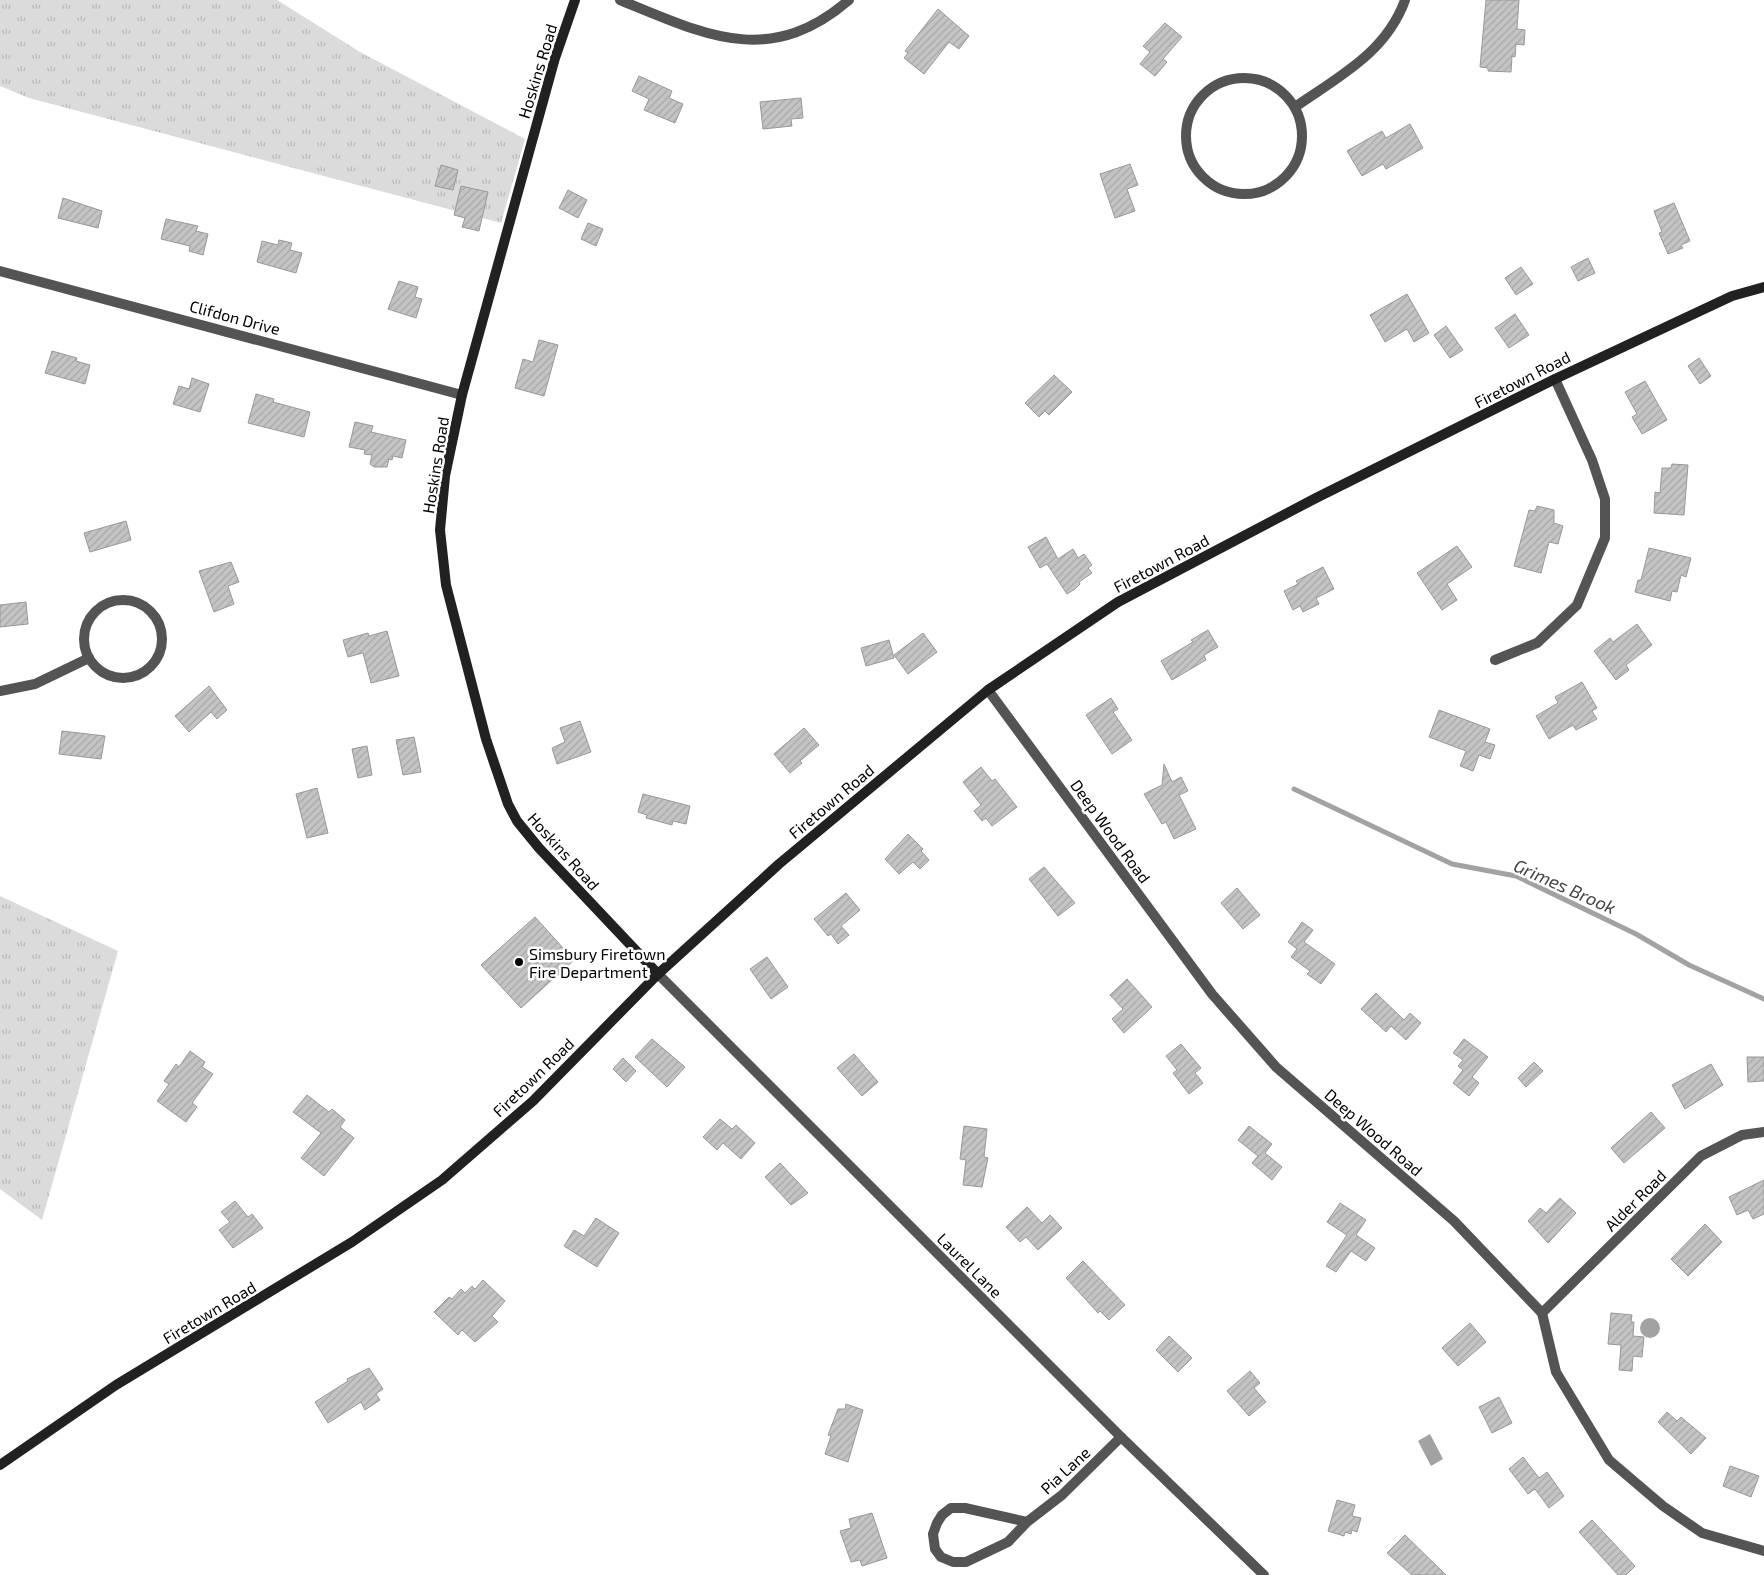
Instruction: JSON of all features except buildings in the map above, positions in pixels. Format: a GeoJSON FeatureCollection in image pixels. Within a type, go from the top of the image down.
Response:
{"type":"FeatureCollection","features":[{"type":"Feature","properties":{"kind":"street","name":"Hoskins Road"},"geometry":{"type":"LineString","coordinates":[[575,0],[555,58],[462,395],[445,476],[440,530],[446,585],[486,739],[508,804],[517,821],[539,848],[658,974]]}},
{"type":"Feature","properties":{"kind":"street"},"geometry":{"type":"LineString","coordinates":[[620,0],[702,33],[747,40],[768,39],[816,24],[849,0]]}},
{"type":"Feature","properties":{"kind":"street"},"geometry":{"type":"LineString","coordinates":[[1295,107],[1371,54],[1399,18],[1405,0]]}},
{"type":"Feature","properties":{"kind":"street"},"geometry":{"type":"LineString","coordinates":[[1248,77],[1267,82],[1283,92],[1295,107],[1301,125],[1302,144],[1296,163],[1284,178],[1268,189],[1249,194],[1230,193],[1213,185],[1198,173],[1189,156],[1185,137],[1188,118],[1197,100],[1211,87],[1229,79],[1248,77]]}},
{"type":"Feature","properties":{"kind":"street","name":"Clifdon Drive"},"geometry":{"type":"LineString","coordinates":[[0,271],[462,395]]}},
{"type":"Feature","properties":{"kind":"street","name":"Firetown Road"},"geometry":{"type":"LineString","coordinates":[[0,1465],[116,1385],[352,1242],[442,1180],[533,1101],[658,974],[779,864],[988,690],[1118,602],[1316,498],[1555,379],[1732,296],[1764,287]]}},
{"type":"Feature","properties":{"kind":"street"},"geometry":{"type":"LineString","coordinates":[[1495,660],[1537,642],[1577,605],[1605,538],[1605,499],[1592,460],[1555,379]]}},
{"type":"Feature","properties":{"kind":"street"},"geometry":{"type":"LineString","coordinates":[[124,600],[137,603],[148,610],[156,619],[161,631],[162,643],[152,666],[142,673],[130,678],[118,678],[96,668],[89,658],[84,645],[85,631],[90,619],[99,609],[110,602],[124,600]]}},
{"type":"Feature","properties":{"kind":"street"},"geometry":{"type":"LineString","coordinates":[[0,691],[35,684],[89,658]]}},
{"type":"Feature","properties":{"kind":"street","name":"Deep Wood Road"},"geometry":{"type":"LineString","coordinates":[[988,690],[1212,994],[1276,1067],[1454,1221],[1542,1313]]}},
{"type":"Feature","properties":{"kind":"street","name":"Laurel Lane"},"geometry":{"type":"LineString","coordinates":[[658,974],[1121,1437],[1264,1575]]}},
{"type":"Feature","properties":{"kind":"street","name":"Alder Road"},"geometry":{"type":"LineString","coordinates":[[1542,1313],[1701,1156],[1742,1134],[1764,1132]]}},
{"type":"Feature","properties":{"kind":"street"},"geometry":{"type":"LineString","coordinates":[[1542,1313],[1556,1372],[1609,1460],[1663,1506],[1702,1533],[1764,1551]]}},
{"type":"Feature","properties":{"kind":"street","name":"Pia Lane"},"geometry":{"type":"LineString","coordinates":[[1027,1522],[965,1508],[951,1508],[942,1515],[937,1523],[933,1534],[935,1548],[941,1557],[953,1562],[966,1562],[1008,1542],[1027,1522],[1062,1495],[1121,1437]]}},
{"type":"Feature","properties":{"kind":"green space"},"geometry":{"type":"Polygon","coordinates":[[[0,0],[277,0],[360,52],[525,139],[501,223],[29,98],[0,86],[0,0]]]}},
{"type":"Feature","properties":{"kind":"green space"},"geometry":{"type":"Polygon","coordinates":[[[0,896],[118,951],[42,1220],[0,1189],[0,896]]]}},
{"type":"Feature","properties":{"kind":"shaded area"},"geometry":{"type":"Polygon","coordinates":[[[1650,1318],[1657,1321],[1660,1328],[1657,1335],[1650,1338],[1643,1335],[1640,1328],[1643,1321],[1650,1318]]]}},
{"type":"Feature","properties":{"kind":"shaded area"},"geometry":{"type":"Polygon","coordinates":[[[1430,1434],[1443,1459],[1431,1466],[1418,1441],[1430,1434]]]}},
{"type":"Feature","properties":{"kind":"waterway","name":"Grimes Brook"},"geometry":{"type":"LineString","coordinates":[[1294,789],[1452,864],[1516,876],[1636,934],[1689,965],[1764,999]]}},
{"type":"Feature","properties":{"kind":"place","name":"Simsbury Firetown Fire Department"},"geometry":{"type":"Point","coordinates":[519,962]}}]}
